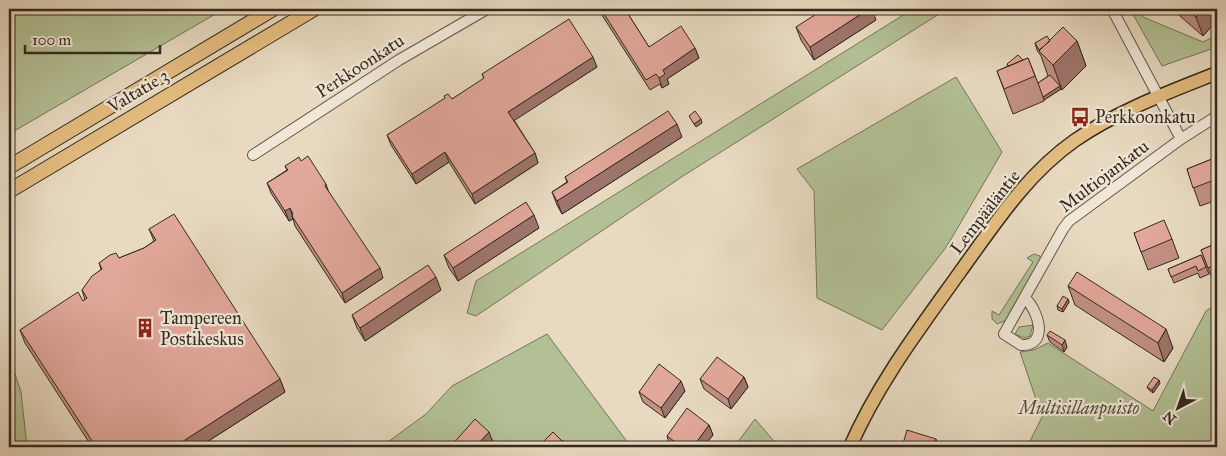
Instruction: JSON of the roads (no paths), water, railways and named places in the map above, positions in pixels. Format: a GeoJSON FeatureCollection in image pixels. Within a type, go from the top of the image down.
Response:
{"type":"FeatureCollection","features":[{"type":"Feature","properties":{"kind":"highway","name":"Valtatie 3"},"geometry":{"type":"LineString","coordinates":[[9,167],[273,9]]}},
{"type":"Feature","properties":{"kind":"highway","name":"Valtatie 3"},"geometry":{"type":"LineString","coordinates":[[9,191],[314,9]]}},
{"type":"Feature","properties":{"kind":"main road","name":"Lempääläntie"},"geometry":{"type":"LineString","coordinates":[[850,447],[876,393],[992,226],[1042,168],[1075,141],[1101,125],[1217,73]]}},
{"type":"Feature","properties":{"kind":"street","name":"Perkkoonkatu"},"geometry":{"type":"LineString","coordinates":[[253,155],[400,60],[487,9]]}},
{"type":"Feature","properties":{"kind":"street"},"geometry":{"type":"LineString","coordinates":[[1112,9],[1181,139]]}},
{"type":"Feature","properties":{"kind":"street","name":"Multiojankatu"},"geometry":{"type":"LineString","coordinates":[[1024,298],[1069,221],[1181,139],[1217,116]]}},
{"type":"Feature","properties":{"kind":"place","name":"Perkkoonkatu"},"geometry":{"type":"Point","coordinates":[1080,117]}},
{"type":"Feature","properties":{"kind":"place","name":"Tampereen Postikeskus"},"geometry":{"type":"Point","coordinates":[145,328]}},
{"type":"Feature","properties":{"kind":"park label","name":"Multisillanpuisto"},"geometry":{"type":"Point","coordinates":[1079,408]}}]}
